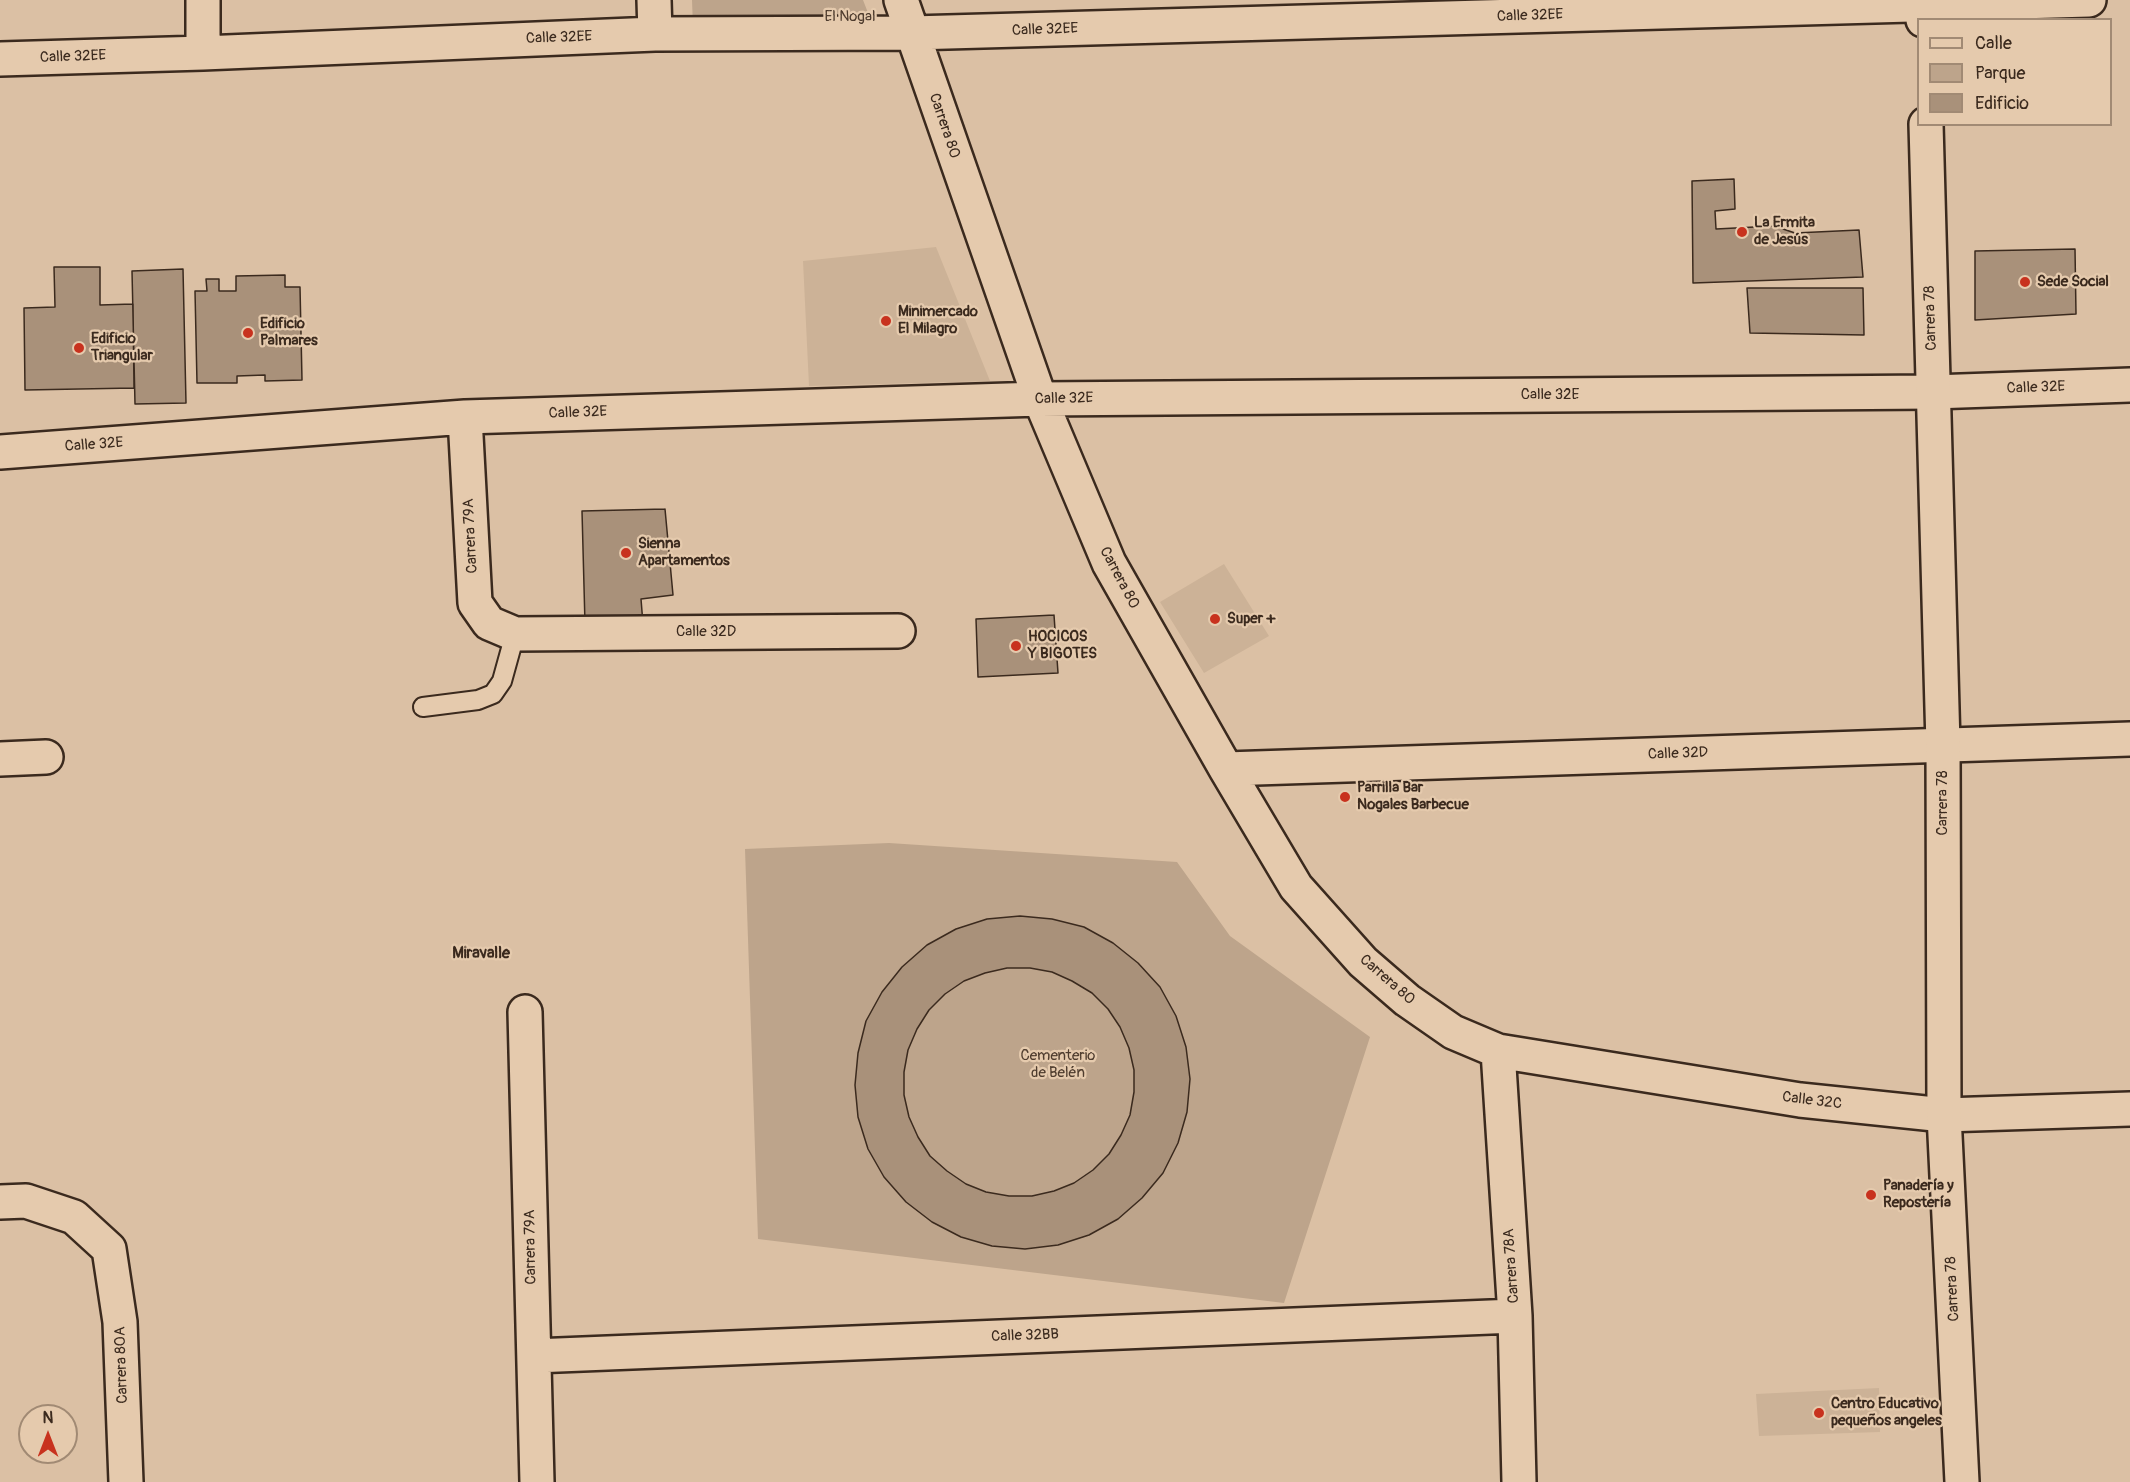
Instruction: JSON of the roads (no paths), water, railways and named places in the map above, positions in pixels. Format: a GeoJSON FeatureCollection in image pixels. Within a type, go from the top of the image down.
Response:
{"type":"FeatureCollection","features":[{"type":"Feature","properties":{"kind":"street"},"geometry":{"type":"LineString","coordinates":[[203,0],[203,53]]}},
{"type":"Feature","properties":{"kind":"street"},"geometry":{"type":"LineString","coordinates":[[654,0],[655,34]]}},
{"type":"Feature","properties":{"kind":"street","name":"Carrera 80"},"geometry":{"type":"LineString","coordinates":[[901,0],[1040,399],[1109,563],[1226,769],[1296,887],[1363,962],[1407,1000],[1453,1032],[1498,1051]]}},
{"type":"Feature","properties":{"kind":"street","name":"Calle 32EE"},"geometry":{"type":"LineString","coordinates":[[0,59],[655,34],[912,33],[1923,8],[2089,0]]}},
{"type":"Feature","properties":{"kind":"street","name":"Carrera 78"},"geometry":{"type":"LineString","coordinates":[[1926,126],[1943,745],[1944,1115],[1962,1482]]}},
{"type":"Feature","properties":{"kind":"street","name":"Calle 32E"},"geometry":{"type":"LineString","coordinates":[[0,452],[465,417],[1040,399],[1933,392],[2130,385]]}},
{"type":"Feature","properties":{"kind":"street","name":"Carrera 79A"},"geometry":{"type":"LineString","coordinates":[[465,417],[475,603],[489,623],[515,634]]}},
{"type":"Feature","properties":{"kind":"street","name":"Calle 32D"},"geometry":{"type":"LineString","coordinates":[[515,634],[898,631]]}},
{"type":"Feature","properties":{"kind":"street","name":"Calle 32D"},"geometry":{"type":"LineString","coordinates":[[1226,769],[2130,739]]}},
{"type":"Feature","properties":{"kind":"street"},"geometry":{"type":"LineString","coordinates":[[0,759],[46,757]]}},
{"type":"Feature","properties":{"kind":"street","name":"Carrera 79A"},"geometry":{"type":"LineString","coordinates":[[525,1012],[537,1482]]}},
{"type":"Feature","properties":{"kind":"street","name":"Calle 32C"},"geometry":{"type":"LineString","coordinates":[[1498,1051],[1800,1100],[1944,1115],[2130,1109]]}},
{"type":"Feature","properties":{"kind":"street","name":"Carrera 78A"},"geometry":{"type":"LineString","coordinates":[[1498,1051],[1515,1317],[1519,1482]]}},
{"type":"Feature","properties":{"kind":"street","name":"Carrera 80A"},"geometry":{"type":"LineString","coordinates":[[0,1202],[26,1200],[74,1217],[109,1249],[120,1323],[126,1482]]}},
{"type":"Feature","properties":{"kind":"street","name":"Calle 32BB"},"geometry":{"type":"LineString","coordinates":[[534,1356],[1515,1317]]}},
{"type":"Feature","properties":{"kind":"lane"},"geometry":{"type":"LineString","coordinates":[[423,707],[478,700],[493,694],[502,681],[515,634]]}},
{"type":"Feature","properties":{"kind":"place","name":"La Ermita de Jesús"},"geometry":{"type":"Point","coordinates":[1742,232]}},
{"type":"Feature","properties":{"kind":"place","name":"Sede Social"},"geometry":{"type":"Point","coordinates":[2025,282]}},
{"type":"Feature","properties":{"kind":"place","name":"Minimercado El Milagro"},"geometry":{"type":"Point","coordinates":[886,321]}},
{"type":"Feature","properties":{"kind":"place","name":"Edificio Palmares"},"geometry":{"type":"Point","coordinates":[248,333]}},
{"type":"Feature","properties":{"kind":"place","name":"Edificio Triangular"},"geometry":{"type":"Point","coordinates":[79,348]}},
{"type":"Feature","properties":{"kind":"place","name":"Sienna Apartamentos"},"geometry":{"type":"Point","coordinates":[626,553]}},
{"type":"Feature","properties":{"kind":"place","name":"Super +"},"geometry":{"type":"Point","coordinates":[1215,619]}},
{"type":"Feature","properties":{"kind":"place","name":"HOCICOS Y BIGOTES"},"geometry":{"type":"Point","coordinates":[1016,646]}},
{"type":"Feature","properties":{"kind":"place","name":"Parrilla Bar Nogales Barbecue"},"geometry":{"type":"Point","coordinates":[1345,797]}},
{"type":"Feature","properties":{"kind":"place","name":"Panadería y Repostería"},"geometry":{"type":"Point","coordinates":[1871,1195]}},
{"type":"Feature","properties":{"kind":"place","name":"Centro Educativo pequeños angeles"},"geometry":{"type":"Point","coordinates":[1819,1413]}},
{"type":"Feature","properties":{"kind":"district","name":"Miravalle"},"geometry":{"type":"Point","coordinates":[481,954]}},
{"type":"Feature","properties":{"kind":"park label","name":"El Nogal"},"geometry":{"type":"Point","coordinates":[850,17]}},
{"type":"Feature","properties":{"kind":"park label","name":"Cementerio de Belén"},"geometry":{"type":"Point","coordinates":[1058,1064]}}]}
